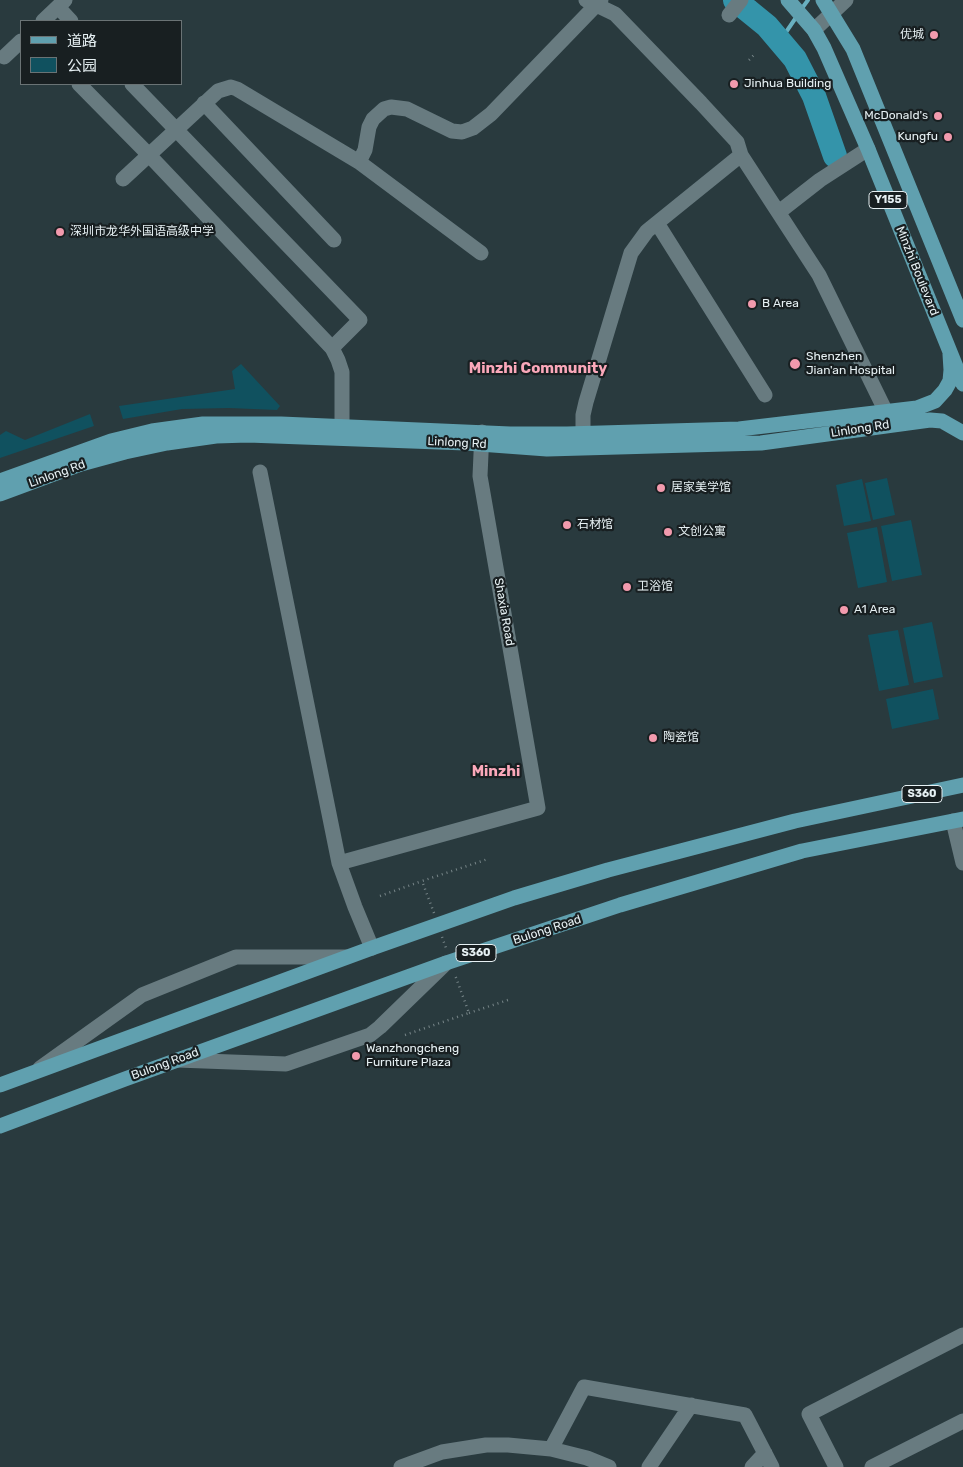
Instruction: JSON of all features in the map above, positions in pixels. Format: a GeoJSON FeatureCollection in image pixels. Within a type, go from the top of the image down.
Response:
{"type":"FeatureCollection","features":[{"type":"Feature","properties":{"kind":"main road","name":"Minzhi Boulevard"},"geometry":{"type":"LineString","coordinates":[[823,0],[854,49],[963,320]]}},
{"type":"Feature","properties":{"kind":"main road","name":"Minzhi Boulevard"},"geometry":{"type":"LineString","coordinates":[[790,2],[810,24],[824,48],[868,149],[963,384]]}},
{"type":"Feature","properties":{"kind":"main road"},"geometry":{"type":"LineString","coordinates":[[919,415],[944,392],[950,380],[950,354]]}},
{"type":"Feature","properties":{"kind":"main road","name":"Linlong Rd"},"geometry":{"type":"LineString","coordinates":[[0,494],[81,464],[124,452],[216,436],[482,438],[510,434],[582,434],[739,429],[886,412],[919,415]]}},
{"type":"Feature","properties":{"kind":"main road"},"geometry":{"type":"LineString","coordinates":[[919,415],[942,421],[963,433]]}},
{"type":"Feature","properties":{"kind":"main road","name":"Linlong Rd"},"geometry":{"type":"LineString","coordinates":[[0,481],[111,441],[152,431],[203,424],[244,423],[342,426],[482,438],[547,449],[761,443],[919,415]]}},
{"type":"Feature","properties":{"kind":"main road","name":"S360"},"geometry":{"type":"LineString","coordinates":[[0,1085],[372,948],[514,898],[608,870],[794,821],[963,785]]}},
{"type":"Feature","properties":{"kind":"main road","name":"Bulong Road"},"geometry":{"type":"LineString","coordinates":[[0,1126],[449,961],[620,905],[802,851],[958,820]]}},
{"type":"Feature","properties":{"kind":"street"},"geometry":{"type":"LineString","coordinates":[[810,24],[832,13],[846,0]]}},
{"type":"Feature","properties":{"kind":"street"},"geometry":{"type":"LineString","coordinates":[[359,162],[365,150],[373,119],[384,108],[391,106],[407,109],[452,132],[462,132],[473,128],[491,114],[594,2],[615,14],[737,142],[741,155],[807,254],[828,291],[886,412]]}},
{"type":"Feature","properties":{"kind":"street"},"geometry":{"type":"LineString","coordinates":[[44,20],[62,4],[70,20]]}},
{"type":"Feature","properties":{"kind":"street"},"geometry":{"type":"LineString","coordinates":[[4,57],[20,42]]}},
{"type":"Feature","properties":{"kind":"street"},"geometry":{"type":"LineString","coordinates":[[80,85],[332,348],[342,372],[342,426]]}},
{"type":"Feature","properties":{"kind":"street"},"geometry":{"type":"LineString","coordinates":[[133,85],[360,320],[332,348]]}},
{"type":"Feature","properties":{"kind":"street"},"geometry":{"type":"LineString","coordinates":[[123,178],[218,91],[225,88],[237,89],[359,162],[481,253]]}},
{"type":"Feature","properties":{"kind":"street"},"geometry":{"type":"LineString","coordinates":[[204,104],[334,240]]}},
{"type":"Feature","properties":{"kind":"street"},"geometry":{"type":"LineString","coordinates":[[779,212],[820,180],[868,149]]}},
{"type":"Feature","properties":{"kind":"street"},"geometry":{"type":"LineString","coordinates":[[582,434],[586,402],[632,252],[642,237],[741,155]]}},
{"type":"Feature","properties":{"kind":"street"},"geometry":{"type":"LineString","coordinates":[[657,224],[765,395]]}},
{"type":"Feature","properties":{"kind":"street","name":"Shaxia Road"},"geometry":{"type":"LineString","coordinates":[[339,863],[538,808],[480,476],[482,438]]}},
{"type":"Feature","properties":{"kind":"street"},"geometry":{"type":"LineString","coordinates":[[260,472],[339,863],[372,948]]}},
{"type":"Feature","properties":{"kind":"street"},"geometry":{"type":"LineString","coordinates":[[958,820],[963,863]]}},
{"type":"Feature","properties":{"kind":"street"},"geometry":{"type":"LineString","coordinates":[[32,1073],[142,995],[236,957],[348,957]]}},
{"type":"Feature","properties":{"kind":"street"},"geometry":{"type":"LineString","coordinates":[[176,1060],[286,1064],[370,1035],[449,961]]}},
{"type":"Feature","properties":{"kind":"street"},"geometry":{"type":"LineString","coordinates":[[836,1467],[809,1414],[963,1335]]}},
{"type":"Feature","properties":{"kind":"street"},"geometry":{"type":"LineString","coordinates":[[551,1449],[584,1387],[745,1415],[772,1467]]}},
{"type":"Feature","properties":{"kind":"street"},"geometry":{"type":"LineString","coordinates":[[649,1467],[691,1405]]}},
{"type":"Feature","properties":{"kind":"street"},"geometry":{"type":"LineString","coordinates":[[872,1467],[963,1421]]}},
{"type":"Feature","properties":{"kind":"street"},"geometry":{"type":"LineString","coordinates":[[401,1467],[442,1452],[478,1446],[508,1445],[551,1449],[587,1458],[609,1467]]}},
{"type":"Feature","properties":{"kind":"street"},"geometry":{"type":"LineString","coordinates":[[752,1467],[765,1453]]}},
{"type":"Feature","properties":{"kind":"path"},"geometry":{"type":"LineString","coordinates":[[749,60],[756,53]]}},
{"type":"Feature","properties":{"kind":"path"},"geometry":{"type":"LineString","coordinates":[[380,896],[488,859]]}},
{"type":"Feature","properties":{"kind":"path"},"geometry":{"type":"LineString","coordinates":[[422,881],[435,916]]}},
{"type":"Feature","properties":{"kind":"path"},"geometry":{"type":"LineString","coordinates":[[441,934],[468,1013]]}},
{"type":"Feature","properties":{"kind":"path"},"geometry":{"type":"LineString","coordinates":[[405,1035],[511,998]]}},
{"type":"Feature","properties":{"kind":"green space"},"geometry":{"type":"Polygon","coordinates":[[[241,364],[280,406],[277,410],[182,409],[123,419],[119,406],[235,389],[232,371],[241,364]]]}},
{"type":"Feature","properties":{"kind":"green space"},"geometry":{"type":"Polygon","coordinates":[[[90,414],[94,426],[0,458],[0,435],[6,431],[25,440],[90,414]]]}},
{"type":"Feature","properties":{"kind":"green space"},"geometry":{"type":"Polygon","coordinates":[[[887,478],[895,515],[873,520],[865,483],[887,478]]]}},
{"type":"Feature","properties":{"kind":"green space"},"geometry":{"type":"Polygon","coordinates":[[[862,479],[871,521],[844,526],[836,485],[862,479]]]}},
{"type":"Feature","properties":{"kind":"green space"},"geometry":{"type":"Polygon","coordinates":[[[911,520],[922,575],[892,581],[881,526],[911,520]]]}},
{"type":"Feature","properties":{"kind":"green space"},"geometry":{"type":"Polygon","coordinates":[[[877,527],[887,582],[858,588],[847,533],[877,527]]]}},
{"type":"Feature","properties":{"kind":"green space"},"geometry":{"type":"Polygon","coordinates":[[[932,622],[943,677],[914,683],[903,628],[932,622]]]}},
{"type":"Feature","properties":{"kind":"green space"},"geometry":{"type":"Polygon","coordinates":[[[898,630],[909,685],[879,691],[868,635],[898,630]]]}},
{"type":"Feature","properties":{"kind":"green space"},"geometry":{"type":"Polygon","coordinates":[[[933,689],[939,719],[892,729],[886,699],[933,689]]]}},
{"type":"Feature","properties":{"kind":"shaded area"},"geometry":{"type":"Polygon","coordinates":[[[755,2],[778,25],[806,61],[788,68],[786,61],[766,35],[744,17],[755,2]]]}},
{"type":"Feature","properties":{"kind":"shaded area"},"geometry":{"type":"Polygon","coordinates":[[[819,86],[843,152],[828,160],[813,116],[801,94],[819,86]]]}},
{"type":"Feature","properties":{"kind":"waterway"},"geometry":{"type":"LineString","coordinates":[[735,0],[767,26],[795,59],[814,96],[835,156]]}},
{"type":"Feature","properties":{"kind":"waterway"},"geometry":{"type":"LineString","coordinates":[[800,11],[808,0]]}},
{"type":"Feature","properties":{"kind":"waterway"},"geometry":{"type":"LineString","coordinates":[[782,38],[797,16]]}},
{"type":"Feature","properties":{"kind":"place","name":"优城"},"geometry":{"type":"Point","coordinates":[934,35]}},
{"type":"Feature","properties":{"kind":"place","name":"Jinhua Building"},"geometry":{"type":"Point","coordinates":[734,84]}},
{"type":"Feature","properties":{"kind":"place","name":"McDonald's"},"geometry":{"type":"Point","coordinates":[938,116]}},
{"type":"Feature","properties":{"kind":"place","name":"Kungfu"},"geometry":{"type":"Point","coordinates":[948,137]}},
{"type":"Feature","properties":{"kind":"place","name":"深圳市龙华外国语高级中学"},"geometry":{"type":"Point","coordinates":[60,232]}},
{"type":"Feature","properties":{"kind":"place","name":"B Area"},"geometry":{"type":"Point","coordinates":[752,304]}},
{"type":"Feature","properties":{"kind":"place","name":"Shenzhen Jian'an Hospital"},"geometry":{"type":"Point","coordinates":[795,364]}},
{"type":"Feature","properties":{"kind":"place","name":"居家美学馆"},"geometry":{"type":"Point","coordinates":[661,488]}},
{"type":"Feature","properties":{"kind":"place","name":"石材馆"},"geometry":{"type":"Point","coordinates":[567,525]}},
{"type":"Feature","properties":{"kind":"place","name":"文创公寓"},"geometry":{"type":"Point","coordinates":[668,532]}},
{"type":"Feature","properties":{"kind":"place","name":"卫浴馆"},"geometry":{"type":"Point","coordinates":[627,587]}},
{"type":"Feature","properties":{"kind":"place","name":"A1 Area"},"geometry":{"type":"Point","coordinates":[844,610]}},
{"type":"Feature","properties":{"kind":"place","name":"陶瓷馆"},"geometry":{"type":"Point","coordinates":[653,738]}},
{"type":"Feature","properties":{"kind":"place","name":"Wanzhongcheng Furniture Plaza"},"geometry":{"type":"Point","coordinates":[356,1056]}},
{"type":"Feature","properties":{"kind":"district","name":"Minzhi Community"},"geometry":{"type":"Point","coordinates":[538,369]}},
{"type":"Feature","properties":{"kind":"district","name":"Minzhi"},"geometry":{"type":"Point","coordinates":[496,772]}}]}
